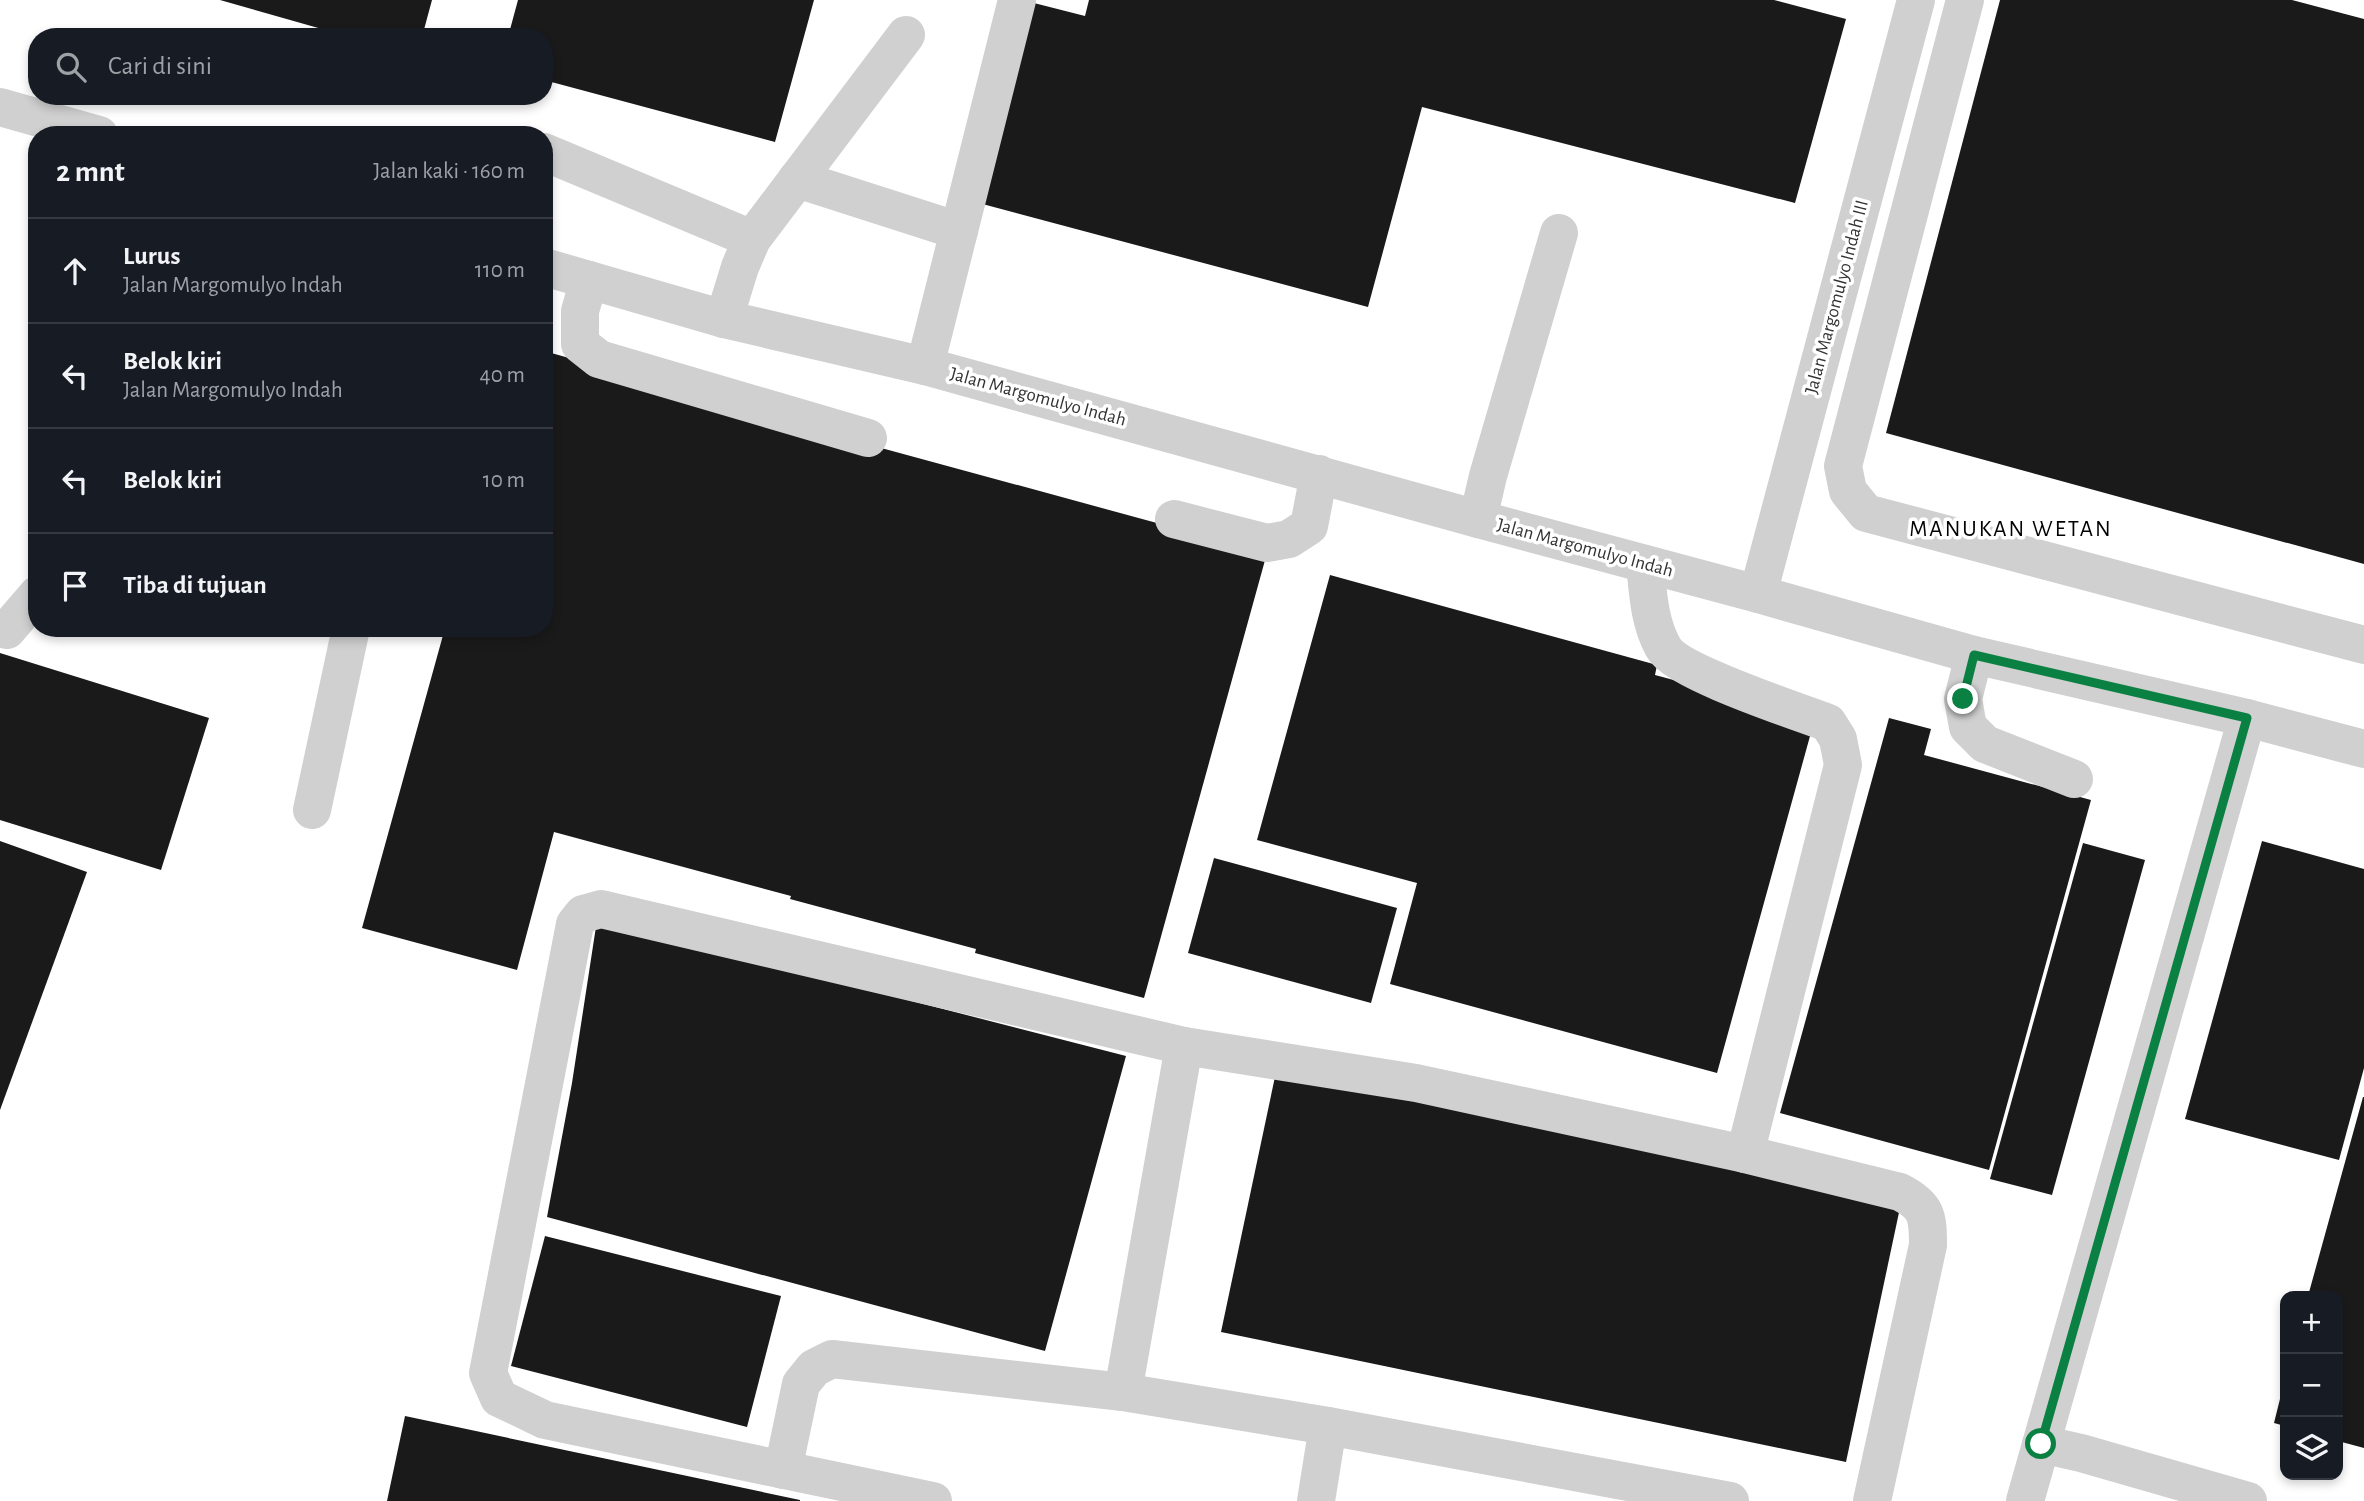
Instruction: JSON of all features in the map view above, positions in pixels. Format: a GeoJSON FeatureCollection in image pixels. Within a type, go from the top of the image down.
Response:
{"type":"FeatureCollection","features":[{"type":"Feature","properties":{"kind":"street","name":"Jalan Margomulyo Indah"},"geometry":{"type":"LineString","coordinates":[[925,366],[1017,0]]}},
{"type":"Feature","properties":{"kind":"street","name":"Jalan Margomulyo Indah III"},"geometry":{"type":"LineString","coordinates":[[1758,594],[1916,0]]}},
{"type":"Feature","properties":{"kind":"street"},"geometry":{"type":"LineString","coordinates":[[1965,0],[1843,466],[1848,491],[1866,513],[2364,645]]}},
{"type":"Feature","properties":{"kind":"street"},"geometry":{"type":"LineString","coordinates":[[724,319],[752,239],[906,36]]}},
{"type":"Feature","properties":{"kind":"street"},"geometry":{"type":"LineString","coordinates":[[0,107],[67,126]]}},
{"type":"Feature","properties":{"kind":"street"},"geometry":{"type":"LineString","coordinates":[[553,156],[752,239]]}},
{"type":"Feature","properties":{"kind":"street"},"geometry":{"type":"LineString","coordinates":[[797,179],[960,231]]}},
{"type":"Feature","properties":{"kind":"street"},"geometry":{"type":"LineString","coordinates":[[1478,519],[1559,233]]}},
{"type":"Feature","properties":{"kind":"street","name":"Jalan Margomulyo Indah"},"geometry":{"type":"LineString","coordinates":[[553,270],[724,319],[925,366],[1974,655],[2247,718],[2364,749]]}},
{"type":"Feature","properties":{"kind":"street"},"geometry":{"type":"LineString","coordinates":[[589,280],[580,311],[580,344],[599,359],[868,438]]}},
{"type":"Feature","properties":{"kind":"street"},"geometry":{"type":"LineString","coordinates":[[1174,519],[1268,542],[1289,539],[1309,526],[1320,474]]}},
{"type":"Feature","properties":{"kind":"street"},"geometry":{"type":"LineString","coordinates":[[1645,564],[1652,617],[1664,650],[1690,669],[1828,723],[1838,739],[1843,765],[1745,1154]]}},
{"type":"Feature","properties":{"kind":"street"},"geometry":{"type":"LineString","coordinates":[[7,630],[28,606]]}},
{"type":"Feature","properties":{"kind":"street"},"geometry":{"type":"LineString","coordinates":[[312,810],[349,637]]}},
{"type":"Feature","properties":{"kind":"street"},"geometry":{"type":"LineString","coordinates":[[1974,655],[1963,699],[1968,727],[1985,744],[2074,779]]}},
{"type":"Feature","properties":{"kind":"street"},"geometry":{"type":"LineString","coordinates":[[2025,1501],[2247,718]]}},
{"type":"Feature","properties":{"kind":"street"},"geometry":{"type":"LineString","coordinates":[[933,1501],[545,1420],[499,1398],[488,1373],[575,924],[583,914],[601,909],[1184,1046],[1416,1083],[1745,1154],[1900,1192],[1918,1201],[1928,1222],[1928,1245],[1872,1501]]}},
{"type":"Feature","properties":{"kind":"street"},"geometry":{"type":"LineString","coordinates":[[1123,1392],[1184,1046]]}},
{"type":"Feature","properties":{"kind":"street"},"geometry":{"type":"LineString","coordinates":[[783,1470],[801,1384],[814,1367],[832,1359],[1123,1392],[1328,1426],[1730,1501]]}},
{"type":"Feature","properties":{"kind":"street"},"geometry":{"type":"LineString","coordinates":[[1316,1501],[1328,1426]]}},
{"type":"Feature","properties":{"kind":"street"},"geometry":{"type":"LineString","coordinates":[[2041,1444],[2248,1501]]}},
{"type":"Feature","properties":{"kind":"building"},"geometry":{"type":"Polygon","coordinates":[[[220,0],[432,0],[424,28],[318,28],[220,0]]]}},
{"type":"Feature","properties":{"kind":"building"},"geometry":{"type":"Polygon","coordinates":[[[518,0],[814,0],[775,142],[553,82],[553,28],[510,28],[518,0]]]}},
{"type":"Feature","properties":{"kind":"building"},"geometry":{"type":"Polygon","coordinates":[[[1089,0],[1774,0],[1846,19],[1795,203],[1422,107],[1368,307],[975,202],[1030,2],[1085,16],[1089,0]]]}},
{"type":"Feature","properties":{"kind":"building"},"geometry":{"type":"Polygon","coordinates":[[[2000,0],[2292,0],[2364,19],[2364,564],[1886,433],[2000,0]]]}},
{"type":"Feature","properties":{"kind":"building"},"geometry":{"type":"Polygon","coordinates":[[[553,354],[677,388],[676,392],[1267,553],[1144,998],[975,953],[976,949],[790,899],[791,896],[554,832],[517,970],[362,928],[443,637],[553,637],[553,354]]]}},
{"type":"Feature","properties":{"kind":"building"},"geometry":{"type":"Polygon","coordinates":[[[1330,575],[1657,665],[1655,675],[1815,718],[1717,1073],[1390,984],[1417,883],[1257,840],[1330,575]]]}},
{"type":"Feature","properties":{"kind":"building"},"geometry":{"type":"Polygon","coordinates":[[[0,653],[209,718],[161,870],[0,820],[0,653]]]}},
{"type":"Feature","properties":{"kind":"building"},"geometry":{"type":"Polygon","coordinates":[[[1889,718],[1931,729],[1924,755],[2091,800],[1989,1170],[1780,1113],[1889,718]]]}},
{"type":"Feature","properties":{"kind":"building"},"geometry":{"type":"Polygon","coordinates":[[[0,841],[87,872],[0,1110],[0,841]]]}},
{"type":"Feature","properties":{"kind":"building"},"geometry":{"type":"Polygon","coordinates":[[[2262,841],[2364,869],[2364,1068],[2339,1160],[2185,1119],[2262,841]]]}},
{"type":"Feature","properties":{"kind":"building"},"geometry":{"type":"Polygon","coordinates":[[[2083,843],[2145,860],[2052,1195],[1990,1179],[2083,843]]]}},
{"type":"Feature","properties":{"kind":"building"},"geometry":{"type":"Polygon","coordinates":[[[1214,858],[1397,908],[1371,1003],[1188,953],[1214,858]]]}},
{"type":"Feature","properties":{"kind":"building"},"geometry":{"type":"Polygon","coordinates":[[[597,920],[1126,1056],[1045,1351],[547,1217],[572,1083],[597,920]]]}},
{"type":"Feature","properties":{"kind":"building"},"geometry":{"type":"Polygon","coordinates":[[[1276,1072],[1901,1203],[1846,1462],[1221,1332],[1276,1072]]]}},
{"type":"Feature","properties":{"kind":"building"},"geometry":{"type":"Polygon","coordinates":[[[2364,1097],[2364,1448],[2343,1442],[2343,1291],[2309,1291],[2364,1097]]]}},
{"type":"Feature","properties":{"kind":"building"},"geometry":{"type":"Polygon","coordinates":[[[545,1236],[781,1296],[747,1427],[511,1366],[545,1236]]]}},
{"type":"Feature","properties":{"kind":"building"},"geometry":{"type":"Polygon","coordinates":[[[2280,1399],[2280,1425],[2274,1423],[2280,1399]]]}},
{"type":"Feature","properties":{"kind":"building"},"geometry":{"type":"Polygon","coordinates":[[[405,1416],[800,1500],[800,1501],[387,1501],[405,1416]]]}},
{"type":"Feature","properties":{"kind":"district","name":"MANUKAN WETAN"},"geometry":{"type":"Point","coordinates":[2011,529]}},
{"type":"Feature","properties":{"kind":"route"},"geometry":{"type":"LineString","coordinates":[[1963,699],[1974,655],[2247,718],[2041,1444]]}}]}
